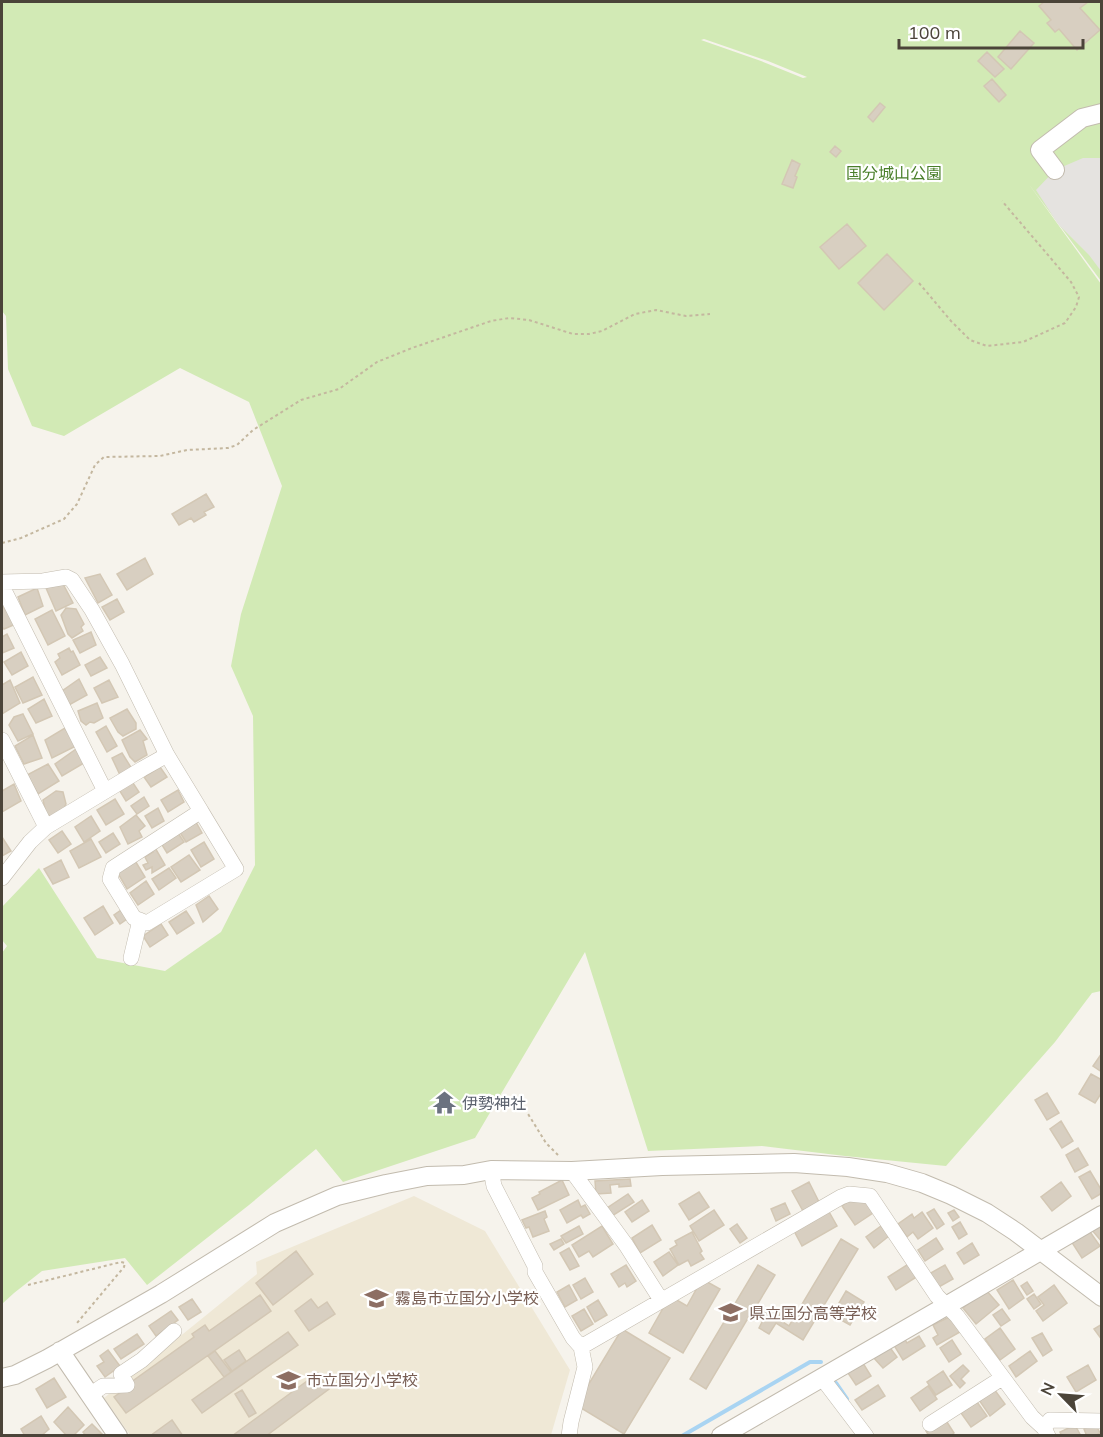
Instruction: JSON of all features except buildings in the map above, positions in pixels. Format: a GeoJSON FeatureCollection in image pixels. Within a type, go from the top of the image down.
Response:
{"type":"FeatureCollection","features":[{"type":"Feature","properties":{"kind":"street"},"geometry":{"type":"LineString","coordinates":[[1055,170],[1040,150],[1082,118],[1101,113]]}},
{"type":"Feature","properties":{"kind":"street"},"geometry":{"type":"LineString","coordinates":[[2,582],[43,581],[66,577],[72,580],[92,610],[122,664],[167,755],[201,811],[236,869],[147,922],[134,918],[111,879],[112,868],[201,811]]}},
{"type":"Feature","properties":{"kind":"street"},"geometry":{"type":"LineString","coordinates":[[2,586],[105,791]]}},
{"type":"Feature","properties":{"kind":"street"},"geometry":{"type":"LineString","coordinates":[[2,740],[46,827]]}},
{"type":"Feature","properties":{"kind":"street"},"geometry":{"type":"LineString","coordinates":[[2,878],[30,842],[46,827],[167,755]]}},
{"type":"Feature","properties":{"kind":"street"},"geometry":{"type":"LineString","coordinates":[[130,958],[140,920]]}},
{"type":"Feature","properties":{"kind":"street"},"geometry":{"type":"LineString","coordinates":[[2,1378],[15,1375],[161,1294],[275,1222],[337,1196],[386,1184],[427,1176],[464,1175],[491,1170],[572,1171],[794,1163],[887,1173],[922,1182],[987,1213],[1016,1232],[1101,1297]]}},
{"type":"Feature","properties":{"kind":"street"},"geometry":{"type":"LineString","coordinates":[[491,1170],[494,1186],[536,1266],[536,1272],[573,1338],[581,1347],[585,1367],[569,1436]]}},
{"type":"Feature","properties":{"kind":"street"},"geometry":{"type":"LineString","coordinates":[[572,1171],[626,1245],[661,1300]]}},
{"type":"Feature","properties":{"kind":"street"},"geometry":{"type":"LineString","coordinates":[[581,1347],[841,1197],[849,1194],[870,1196],[937,1296],[957,1316],[1002,1378],[1046,1432],[1050,1420],[1101,1421]]}},
{"type":"Feature","properties":{"kind":"street"},"geometry":{"type":"LineString","coordinates":[[721,1436],[1101,1215]]}},
{"type":"Feature","properties":{"kind":"street"},"geometry":{"type":"LineString","coordinates":[[90,1395],[104,1386],[127,1384],[121,1374],[142,1360],[174,1331]]}},
{"type":"Feature","properties":{"kind":"street"},"geometry":{"type":"LineString","coordinates":[[60,1351],[118,1436]]}},
{"type":"Feature","properties":{"kind":"street"},"geometry":{"type":"LineString","coordinates":[[822,1378],[866,1436]]}},
{"type":"Feature","properties":{"kind":"street"},"geometry":{"type":"LineString","coordinates":[[930,1424],[1002,1378]]}},
{"type":"Feature","properties":{"kind":"path"},"geometry":{"type":"LineString","coordinates":[[920,283],[970,340],[987,346],[1023,342],[1065,323],[1076,307],[1079,297],[1071,282],[1002,201]]}},
{"type":"Feature","properties":{"kind":"path"},"geometry":{"type":"LineString","coordinates":[[2,543],[21,538],[64,519],[77,504],[95,465],[104,457],[160,456],[187,450],[228,448],[237,445],[253,430],[301,400],[339,389],[377,362],[491,321],[509,318],[529,320],[573,334],[589,334],[602,331],[635,314],[656,310],[686,316],[710,314]]}},
{"type":"Feature","properties":{"kind":"path"},"geometry":{"type":"LineString","coordinates":[[525,1109],[546,1143],[572,1171]]}},
{"type":"Feature","properties":{"kind":"path"},"geometry":{"type":"LineString","coordinates":[[28,1285],[121,1262],[125,1263],[76,1325],[78,1341]]}},
{"type":"Feature","properties":{"kind":"shaded area"},"geometry":{"type":"Polygon","coordinates":[[[1083,158],[1101,158],[1101,271],[1089,255],[1058,224],[1036,190],[1055,170],[1083,158]]]}},
{"type":"Feature","properties":{"kind":"shaded area","name":"霧島市立国分小学校"},"geometry":{"type":"Polygon","coordinates":[[[414,1196],[485,1231],[570,1370],[551,1435],[130,1435],[104,1398],[257,1274],[256,1262],[414,1196]]]}},
{"type":"Feature","properties":{"kind":"green space","name":"国分城山公園"},"geometry":{"type":"Polygon","coordinates":[[[2,2],[1101,2],[1101,281],[1028,183],[1101,284],[1101,991],[1092,993],[1055,1042],[946,1166],[762,1146],[648,1151],[585,952],[475,1138],[343,1182],[316,1149],[147,1285],[125,1258],[42,1271],[2,1304],[2,953],[7,946],[2,940],[2,907],[39,868],[97,958],[165,971],[221,932],[255,865],[253,716],[231,666],[241,614],[282,486],[249,402],[180,368],[64,436],[32,426],[8,369],[6,316],[2,311],[2,2]],[[704,39],[701,40],[803,78],[807,77],[704,39]]]}},
{"type":"Feature","properties":{"kind":"waterway"},"geometry":{"type":"LineString","coordinates":[[682,1436],[810,1362],[821,1362]]}},
{"type":"Feature","properties":{"kind":"waterway"},"geometry":{"type":"LineString","coordinates":[[836,1383],[847,1399]]}},
{"type":"Feature","properties":{"kind":"place","name":"伊勢神社"},"geometry":{"type":"Point","coordinates":[444,1103]}},
{"type":"Feature","properties":{"kind":"place","name":"霧島市立国分小学校"},"geometry":{"type":"Point","coordinates":[377,1298]}},
{"type":"Feature","properties":{"kind":"place","name":"県立国分高等学校"},"geometry":{"type":"Point","coordinates":[731,1313]}},
{"type":"Feature","properties":{"kind":"place","name":"市立国分小学校"},"geometry":{"type":"Point","coordinates":[288,1380]}}]}
